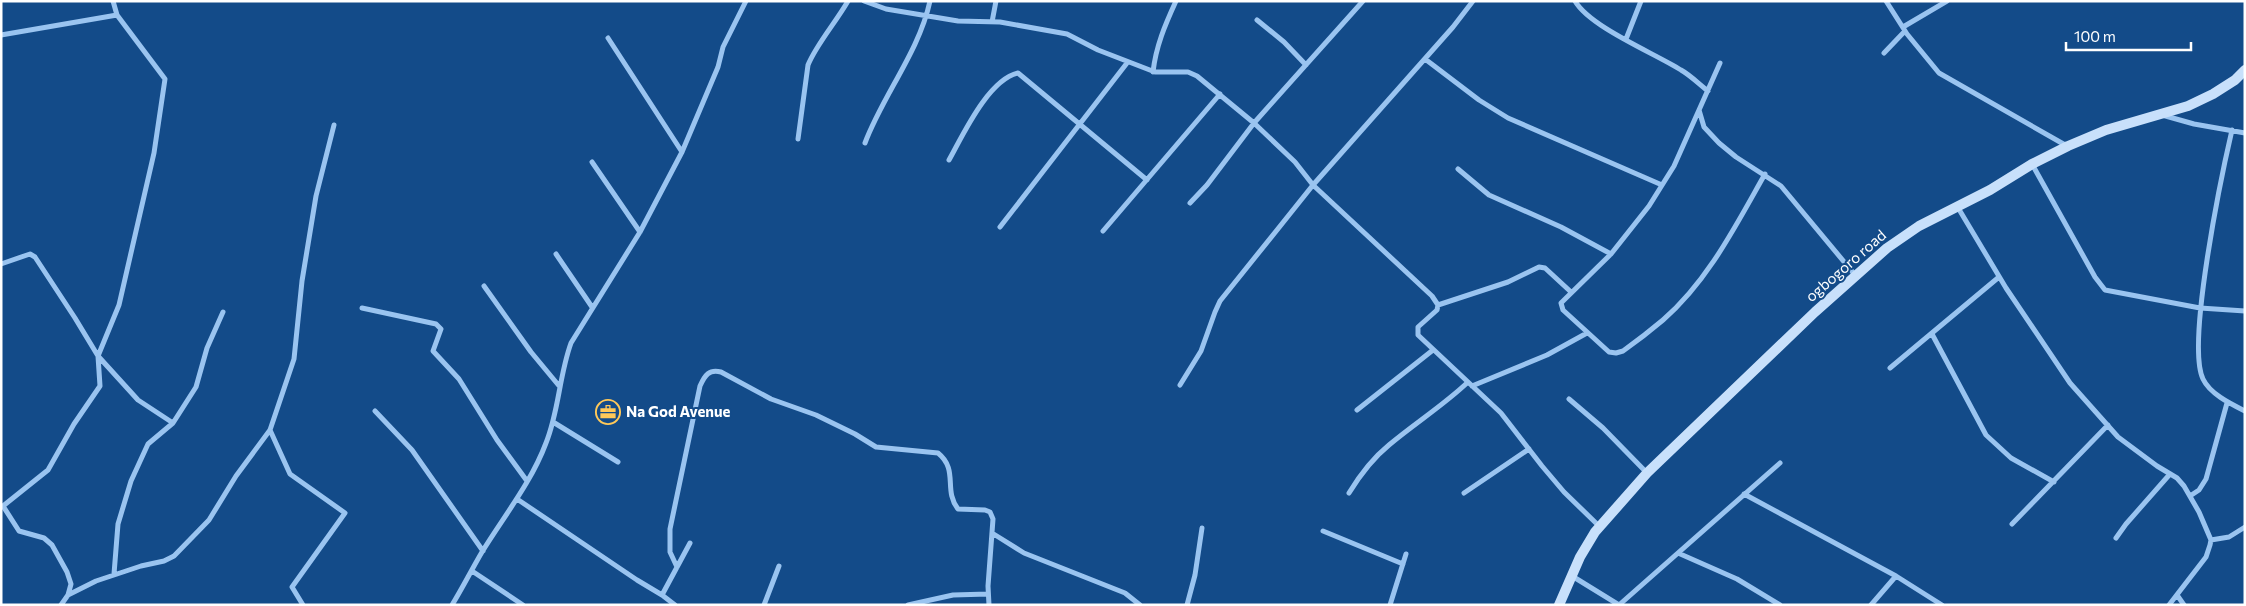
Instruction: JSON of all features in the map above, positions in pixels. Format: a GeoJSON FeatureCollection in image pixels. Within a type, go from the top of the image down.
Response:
{"type":"FeatureCollection","features":[{"type":"Feature","properties":{"kind":"street"},"geometry":{"type":"LineString","coordinates":[[61,605],[68,595],[70,584],[67,572],[52,544],[44,538],[22,533],[2,506],[48,470],[74,424],[100,386],[98,356],[119,305],[154,152],[165,79],[117,15],[113,1]]}},
{"type":"Feature","properties":{"kind":"street"},"geometry":{"type":"LineString","coordinates":[[452,605],[482,551],[517,499],[541,456],[553,422],[565,361],[571,343],[592,306],[640,232],[682,152],[718,67],[723,47],[746,1]]}},
{"type":"Feature","properties":{"kind":"street"},"geometry":{"type":"LineString","coordinates":[[798,139],[808,65],[848,1]]}},
{"type":"Feature","properties":{"kind":"street"},"geometry":{"type":"LineString","coordinates":[[864,1],[886,9],[928,14],[958,21],[992,22],[1067,34],[1153,72],[1188,72],[1197,76],[1254,123],[1295,162],[1313,185],[1387,252],[1438,305]]}},
{"type":"Feature","properties":{"kind":"street"},"geometry":{"type":"LineString","coordinates":[[865,143],[928,14],[930,1]]}},
{"type":"Feature","properties":{"kind":"street"},"geometry":{"type":"LineString","coordinates":[[992,22],[996,1]]}},
{"type":"Feature","properties":{"kind":"street"},"geometry":{"type":"LineString","coordinates":[[1153,72],[1155,53],[1176,1]]}},
{"type":"Feature","properties":{"kind":"street"},"geometry":{"type":"LineString","coordinates":[[1190,203],[1207,185],[1254,123],[1363,1]]}},
{"type":"Feature","properties":{"kind":"street"},"geometry":{"type":"LineString","coordinates":[[1180,385],[1201,351],[1214,312],[1220,301],[1313,185],[1425,59],[1473,1]]}},
{"type":"Feature","properties":{"kind":"street"},"geometry":{"type":"LineString","coordinates":[[1575,1],[1588,16],[1682,70],[1708,91]]}},
{"type":"Feature","properties":{"kind":"street"},"geometry":{"type":"LineString","coordinates":[[1626,39],[1641,1]]}},
{"type":"Feature","properties":{"kind":"street"},"geometry":{"type":"LineString","coordinates":[[1886,1],[1929,63],[1939,73],[2068,146]]}},
{"type":"Feature","properties":{"kind":"street"},"geometry":{"type":"LineString","coordinates":[[1884,53],[1904,29],[1947,1]]}},
{"type":"Feature","properties":{"kind":"street"},"geometry":{"type":"LineString","coordinates":[[1,35],[117,15]]}},
{"type":"Feature","properties":{"kind":"street"},"geometry":{"type":"LineString","coordinates":[[1257,20],[1284,42],[1306,65]]}},
{"type":"Feature","properties":{"kind":"street"},"geometry":{"type":"LineString","coordinates":[[608,38],[682,152]]}},
{"type":"Feature","properties":{"kind":"street"},"geometry":{"type":"LineString","coordinates":[[1425,59],[1479,100],[1508,118],[1662,185]]}},
{"type":"Feature","properties":{"kind":"street"},"geometry":{"type":"LineString","coordinates":[[1000,227],[1128,62]]}},
{"type":"Feature","properties":{"kind":"street"},"geometry":{"type":"LineString","coordinates":[[1720,63],[1674,166],[1662,185],[1611,254],[1571,292],[1561,303],[1561,306],[1609,352],[1623,351],[1664,319],[1684,299],[1725,245],[1765,174]]}},
{"type":"Feature","properties":{"kind":"street","name":"ogbogoro road"},"geometry":{"type":"LineString","coordinates":[[1559,605],[1572,576],[1599,526],[1647,473],[1855,275],[1887,248],[1919,226],[1990,190],[2032,164],[2068,146],[2106,130],[2188,106],[2213,94],[2235,80],[2245,70]]}},
{"type":"Feature","properties":{"kind":"street"},"geometry":{"type":"LineString","coordinates":[[949,160],[983,101],[1000,83],[1013,74],[1018,73],[1147,180]]}},
{"type":"Feature","properties":{"kind":"street"},"geometry":{"type":"LineString","coordinates":[[1103,231],[1220,94]]}},
{"type":"Feature","properties":{"kind":"street"},"geometry":{"type":"LineString","coordinates":[[1699,110],[1704,127],[1719,143],[1736,157],[1781,186],[1855,275]]}},
{"type":"Feature","properties":{"kind":"street"},"geometry":{"type":"LineString","coordinates":[[2160,115],[2194,124],[2245,133]]}},
{"type":"Feature","properties":{"kind":"street"},"geometry":{"type":"LineString","coordinates":[[68,595],[114,574],[164,561],[174,556],[209,520],[236,476],[270,430],[294,359],[302,281],[316,196],[334,125]]}},
{"type":"Feature","properties":{"kind":"street"},"geometry":{"type":"LineString","coordinates":[[2232,130],[2225,158],[2200,308],[2199,369],[2204,381],[2227,403],[2245,411]]}},
{"type":"Feature","properties":{"kind":"street"},"geometry":{"type":"LineString","coordinates":[[592,162],[640,232]]}},
{"type":"Feature","properties":{"kind":"street"},"geometry":{"type":"LineString","coordinates":[[2032,164],[2101,287],[2105,290],[2200,308],[2245,312]]}},
{"type":"Feature","properties":{"kind":"street"},"geometry":{"type":"LineString","coordinates":[[1458,169],[1490,195],[1561,227],[1611,254]]}},
{"type":"Feature","properties":{"kind":"street"},"geometry":{"type":"LineString","coordinates":[[1957,206],[1999,277],[2053,361],[2070,383],[2118,437],[2170,474],[2184,486],[2190,496],[2211,540],[2206,557],[2169,605]]}},
{"type":"Feature","properties":{"kind":"street"},"geometry":{"type":"LineString","coordinates":[[1,264],[30,254],[35,257],[76,318],[98,356],[138,400],[173,423]]}},
{"type":"Feature","properties":{"kind":"street"},"geometry":{"type":"LineString","coordinates":[[556,254],[592,306]]}},
{"type":"Feature","properties":{"kind":"street"},"geometry":{"type":"LineString","coordinates":[[1438,305],[1508,282],[1539,267],[1545,268],[1571,292]]}},
{"type":"Feature","properties":{"kind":"street"},"geometry":{"type":"LineString","coordinates":[[1890,368],[1999,277]]}},
{"type":"Feature","properties":{"kind":"street"},"geometry":{"type":"LineString","coordinates":[[484,286],[528,348],[560,387]]}},
{"type":"Feature","properties":{"kind":"street"},"geometry":{"type":"LineString","coordinates":[[1438,305],[1437,310],[1418,327],[1418,335],[1502,413],[1564,492],[1599,526]]}},
{"type":"Feature","properties":{"kind":"street"},"geometry":{"type":"LineString","coordinates":[[362,308],[436,324],[441,329],[433,351],[459,379],[497,440],[527,481]]}},
{"type":"Feature","properties":{"kind":"street"},"geometry":{"type":"LineString","coordinates":[[114,574],[118,524],[131,480],[148,444],[173,423],[196,387],[208,348],[223,312]]}},
{"type":"Feature","properties":{"kind":"street"},"geometry":{"type":"LineString","coordinates":[[1349,492],[1361,474],[1388,446],[1470,384],[1547,355],[1587,332]]}},
{"type":"Feature","properties":{"kind":"street"},"geometry":{"type":"LineString","coordinates":[[1932,334],[1986,435],[2011,458],[2054,482]]}},
{"type":"Feature","properties":{"kind":"street"},"geometry":{"type":"LineString","coordinates":[[1356,410],[1432,350]]}},
{"type":"Feature","properties":{"kind":"street"},"geometry":{"type":"LineString","coordinates":[[677,567],[670,552],[669,542],[673,510],[684,458],[704,376],[709,372],[722,372],[771,399],[816,415],[855,434],[876,447],[938,452],[945,458],[949,466],[951,494],[958,509],[985,510],[990,512],[993,518],[988,594],[989,605]]}},
{"type":"Feature","properties":{"kind":"street"},"geometry":{"type":"LineString","coordinates":[[1569,399],[1603,428],[1647,473]]}},
{"type":"Feature","properties":{"kind":"street"},"geometry":{"type":"LineString","coordinates":[[2190,496],[2199,490],[2206,479],[2227,403]]}},
{"type":"Feature","properties":{"kind":"street"},"geometry":{"type":"LineString","coordinates":[[375,411],[412,450],[482,551]]}},
{"type":"Feature","properties":{"kind":"street"},"geometry":{"type":"LineString","coordinates":[[553,422],[618,462]]}},
{"type":"Feature","properties":{"kind":"street"},"geometry":{"type":"LineString","coordinates":[[2012,524],[2108,425]]}},
{"type":"Feature","properties":{"kind":"street"},"geometry":{"type":"LineString","coordinates":[[270,430],[290,474],[345,513],[292,587],[303,605]]}},
{"type":"Feature","properties":{"kind":"street"},"geometry":{"type":"LineString","coordinates":[[1464,493],[1529,448]]}},
{"type":"Feature","properties":{"kind":"street"},"geometry":{"type":"LineString","coordinates":[[1572,576],[1619,605],[1780,462]]}},
{"type":"Feature","properties":{"kind":"street"},"geometry":{"type":"LineString","coordinates":[[2116,538],[2170,474]]}},
{"type":"Feature","properties":{"kind":"street"},"geometry":{"type":"LineString","coordinates":[[1744,494],[1896,576],[1942,605]]}},
{"type":"Feature","properties":{"kind":"street"},"geometry":{"type":"LineString","coordinates":[[517,499],[675,605]]}},
{"type":"Feature","properties":{"kind":"street"},"geometry":{"type":"LineString","coordinates":[[1187,605],[1195,574],[1202,528]]}},
{"type":"Feature","properties":{"kind":"street"},"geometry":{"type":"LineString","coordinates":[[2211,540],[2229,537],[2245,528]]}},
{"type":"Feature","properties":{"kind":"street"},"geometry":{"type":"LineString","coordinates":[[1323,531],[1403,564]]}},
{"type":"Feature","properties":{"kind":"street"},"geometry":{"type":"LineString","coordinates":[[992,533],[1024,553],[1125,594],[1140,605]]}},
{"type":"Feature","properties":{"kind":"street"},"geometry":{"type":"LineString","coordinates":[[662,595],[690,542]]}},
{"type":"Feature","properties":{"kind":"street"},"geometry":{"type":"LineString","coordinates":[[1678,553],[1737,579],[1780,605]]}},
{"type":"Feature","properties":{"kind":"street"},"geometry":{"type":"LineString","coordinates":[[1390,605],[1406,554]]}},
{"type":"Feature","properties":{"kind":"street"},"geometry":{"type":"LineString","coordinates":[[764,605],[779,566]]}},
{"type":"Feature","properties":{"kind":"street"},"geometry":{"type":"LineString","coordinates":[[472,570],[523,605]]}},
{"type":"Feature","properties":{"kind":"street"},"geometry":{"type":"LineString","coordinates":[[1871,605],[1896,576]]}},
{"type":"Feature","properties":{"kind":"street"},"geometry":{"type":"LineString","coordinates":[[908,605],[953,595],[988,594]]}},
{"type":"Feature","properties":{"kind":"street"},"geometry":{"type":"LineString","coordinates":[[2177,595],[2184,605]]}},
{"type":"Feature","properties":{"kind":"place","name":"Na God Avenue"},"geometry":{"type":"Point","coordinates":[608,412]}}]}
